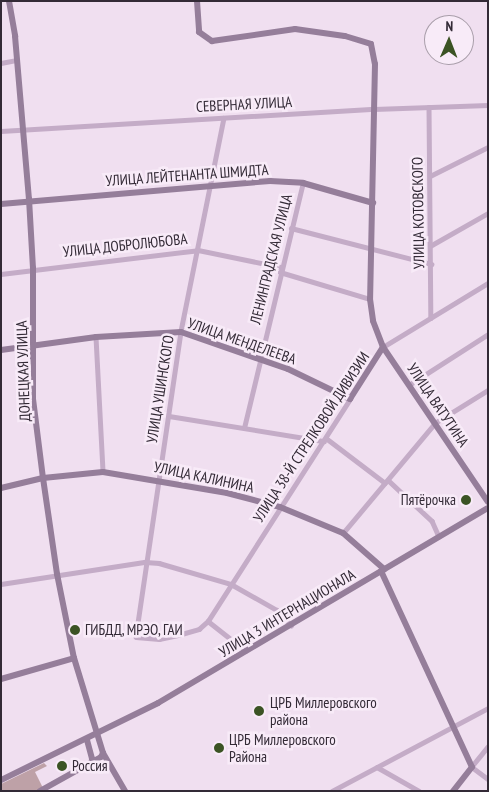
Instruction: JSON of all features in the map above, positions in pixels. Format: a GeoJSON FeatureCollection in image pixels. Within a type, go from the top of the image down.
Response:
{"type":"FeatureCollection","features":[{"type":"Feature","properties":{"kind":"street","name":"ДОНЕЦКАЯ УЛИЦА"},"geometry":{"type":"LineString","coordinates":[[9,1],[17,60],[29,199],[33,268],[33,399],[57,574],[74,658],[97,735]]}},
{"type":"Feature","properties":{"kind":"street","name":"УЛИЦА 38-Й СТРЕЛКОВОЙ ДИВИЗИИ"},"geometry":{"type":"LineString","coordinates":[[197,1],[199,32],[212,41],[295,29],[345,36],[371,44],[374,55],[374,109],[370,299],[373,321],[384,347],[208,621]]}},
{"type":"Feature","properties":{"kind":"street"},"geometry":{"type":"LineString","coordinates":[[1,63],[17,60]]}},
{"type":"Feature","properties":{"kind":"street","name":"СЕВЕРНАЯ УЛИЦА"},"geometry":{"type":"LineString","coordinates":[[1,131],[374,109],[488,105]]}},
{"type":"Feature","properties":{"kind":"street","name":"УЛИЦА КОТОВСКОГО"},"geometry":{"type":"LineString","coordinates":[[429,107],[431,318]]}},
{"type":"Feature","properties":{"kind":"street","name":"УЛИЦА УШИНСКОГО"},"geometry":{"type":"LineString","coordinates":[[208,621],[199,629],[184,634],[159,639],[136,637],[145,562],[181,332],[224,118]]}},
{"type":"Feature","properties":{"kind":"street"},"geometry":{"type":"LineString","coordinates":[[430,176],[488,147]]}},
{"type":"Feature","properties":{"kind":"street","name":"УЛИЦА ЛЕЙТЕНАНТА ШМИДТА"},"geometry":{"type":"LineString","coordinates":[[1,204],[29,199],[270,181],[303,183],[373,203]]}},
{"type":"Feature","properties":{"kind":"street","name":"ЛЕНИНГРАДСКАЯ УЛИЦА"},"geometry":{"type":"LineString","coordinates":[[244,428],[280,269],[303,183]]}},
{"type":"Feature","properties":{"kind":"street"},"geometry":{"type":"LineString","coordinates":[[430,246],[488,213]]}},
{"type":"Feature","properties":{"kind":"street"},"geometry":{"type":"LineString","coordinates":[[291,228],[431,264]]}},
{"type":"Feature","properties":{"kind":"street","name":"УЛИЦА ДОБРОЛЮБОВА"},"geometry":{"type":"LineString","coordinates":[[1,274],[33,268],[198,250],[280,269],[370,299]]}},
{"type":"Feature","properties":{"kind":"street"},"geometry":{"type":"LineString","coordinates":[[384,347],[488,283]]}},
{"type":"Feature","properties":{"kind":"street","name":"УЛИЦА МЕНДЕЛЕЕВА"},"geometry":{"type":"LineString","coordinates":[[1,350],[96,337],[181,332],[260,359],[350,399]]}},
{"type":"Feature","properties":{"kind":"street"},"geometry":{"type":"LineString","coordinates":[[409,385],[488,334]]}},
{"type":"Feature","properties":{"kind":"street"},"geometry":{"type":"LineString","coordinates":[[96,337],[103,472]]}},
{"type":"Feature","properties":{"kind":"street","name":"УЛИЦА ВАТУТИНА"},"geometry":{"type":"LineString","coordinates":[[384,347],[488,502]]}},
{"type":"Feature","properties":{"kind":"street"},"geometry":{"type":"LineString","coordinates":[[343,534],[435,423],[488,390]]}},
{"type":"Feature","properties":{"kind":"street"},"geometry":{"type":"LineString","coordinates":[[169,416],[325,440],[387,481],[432,521],[439,537]]}},
{"type":"Feature","properties":{"kind":"street","name":"УЛИЦА КАЛИНИНА"},"geometry":{"type":"LineString","coordinates":[[1,488],[43,478],[103,472],[159,479],[280,507],[343,534],[383,570],[451,726],[472,767],[488,780]]}},
{"type":"Feature","properties":{"kind":"street","name":"УЛИЦА 3 ИНТЕРНАЦИОНАЛА"},"geometry":{"type":"LineString","coordinates":[[1,780],[97,735],[247,652],[488,508]]}},
{"type":"Feature","properties":{"kind":"street"},"geometry":{"type":"LineString","coordinates":[[1,584],[145,562],[183,568],[231,584],[277,610],[291,625]]}},
{"type":"Feature","properties":{"kind":"street"},"geometry":{"type":"LineString","coordinates":[[208,621],[247,652]]}},
{"type":"Feature","properties":{"kind":"street"},"geometry":{"type":"LineString","coordinates":[[1,679],[74,658]]}},
{"type":"Feature","properties":{"kind":"street"},"geometry":{"type":"LineString","coordinates":[[332,791],[488,708]]}},
{"type":"Feature","properties":{"kind":"street"},"geometry":{"type":"LineString","coordinates":[[97,735],[101,757]]}},
{"type":"Feature","properties":{"kind":"street"},"geometry":{"type":"LineString","coordinates":[[87,740],[125,791]]}},
{"type":"Feature","properties":{"kind":"street"},"geometry":{"type":"LineString","coordinates":[[453,791],[488,747]]}},
{"type":"Feature","properties":{"kind":"street"},"geometry":{"type":"LineString","coordinates":[[40,791],[101,757]]}},
{"type":"Feature","properties":{"kind":"street"},"geometry":{"type":"LineString","coordinates":[[377,767],[419,791]]}},
{"type":"Feature","properties":{"kind":"shaded area"},"geometry":{"type":"Polygon","coordinates":[[[44,763],[47,766],[35,772],[43,788],[36,791],[1,791],[1,784],[44,763]]]}},
{"type":"Feature","properties":{"kind":"place","name":"Пятёрочка"},"geometry":{"type":"Point","coordinates":[466,500]}},
{"type":"Feature","properties":{"kind":"place","name":"ГИБДД, МРЭО, ГАИ"},"geometry":{"type":"Point","coordinates":[75,630]}},
{"type":"Feature","properties":{"kind":"place","name":"ЦРБ Миллеровского района"},"geometry":{"type":"Point","coordinates":[259,711]}},
{"type":"Feature","properties":{"kind":"place","name":"ЦРБ Миллеровского Района"},"geometry":{"type":"Point","coordinates":[219,748]}},
{"type":"Feature","properties":{"kind":"place","name":"Россия"},"geometry":{"type":"Point","coordinates":[62,766]}}]}
